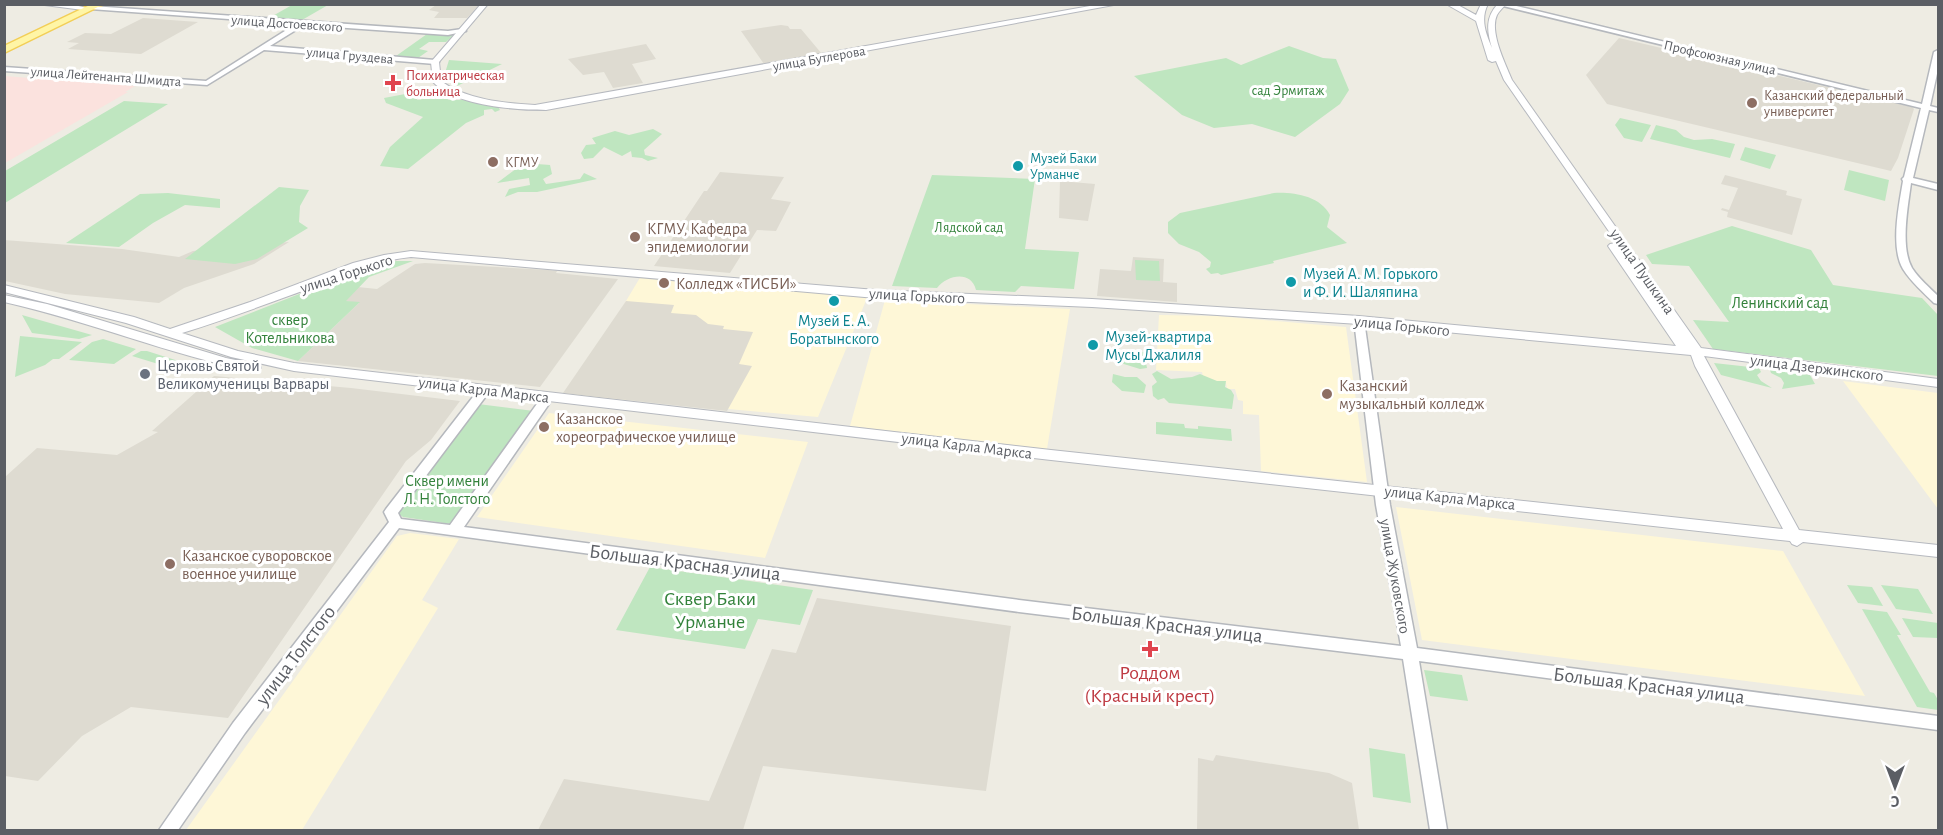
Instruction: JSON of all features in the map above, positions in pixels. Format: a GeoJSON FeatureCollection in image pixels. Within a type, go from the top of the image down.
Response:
{"type":"FeatureCollection","features":[{"type":"Feature","properties":{"kind":"main road","name":"улица Достоевского"},"geometry":{"type":"LineString","coordinates":[[39,4],[91,6]]}},
{"type":"Feature","properties":{"kind":"main road"},"geometry":{"type":"LineString","coordinates":[[435,62],[485,4]]}},
{"type":"Feature","properties":{"kind":"main road","name":"улица Бутлерова"},"geometry":{"type":"LineString","coordinates":[[435,62],[437,82],[448,91],[522,108],[546,107],[1116,4]]}},
{"type":"Feature","properties":{"kind":"main road"},"geometry":{"type":"LineString","coordinates":[[1449,4],[1480,20],[1480,12],[1485,4]]}},
{"type":"Feature","properties":{"kind":"main road","name":"улица Пушкина"},"geometry":{"type":"LineString","coordinates":[[1501,5],[1494,12],[1491,20],[1500,60],[1508,80],[1674,315],[1691,352]]}},
{"type":"Feature","properties":{"kind":"main road"},"geometry":{"type":"LineString","coordinates":[[4,44],[91,6]]}},
{"type":"Feature","properties":{"kind":"main road"},"geometry":{"type":"LineString","coordinates":[[4,50],[91,6]]}},
{"type":"Feature","properties":{"kind":"main road","name":"улица Пушкина"},"geometry":{"type":"LineString","coordinates":[[1480,20],[1503,87],[1691,352],[1796,539]]}},
{"type":"Feature","properties":{"kind":"main road","name":"улица Горького"},"geometry":{"type":"LineString","coordinates":[[154,341],[169,333],[215,319],[359,265],[411,254],[876,294],[1092,303],[1359,320],[1691,352]]}},
{"type":"Feature","properties":{"kind":"main road","name":"улица Карла Маркса"},"geometry":{"type":"LineString","coordinates":[[4,288],[118,317],[253,359],[294,367],[1029,453],[1796,539],[1938,558]]}},
{"type":"Feature","properties":{"kind":"main road","name":"улица Карла Маркса"},"geometry":{"type":"LineString","coordinates":[[4,298],[43,307],[224,362],[287,373],[543,404],[1381,493]]}},
{"type":"Feature","properties":{"kind":"main road","name":"улица Дзержинского"},"geometry":{"type":"LineString","coordinates":[[1691,352],[1938,383]]}},
{"type":"Feature","properties":{"kind":"main road","name":"улица Карла Маркса"},"geometry":{"type":"LineString","coordinates":[[1796,539],[1938,551]]}},
{"type":"Feature","properties":{"kind":"street","name":"Профсоюзная улица"},"geometry":{"type":"LineString","coordinates":[[1501,5],[1938,110]]}},
{"type":"Feature","properties":{"kind":"street","name":"улица Достоевского"},"geometry":{"type":"LineString","coordinates":[[91,6],[301,24],[448,33],[462,31]]}},
{"type":"Feature","properties":{"kind":"street"},"geometry":{"type":"LineString","coordinates":[[264,48],[301,24]]}},
{"type":"Feature","properties":{"kind":"street","name":"улица Груздева"},"geometry":{"type":"LineString","coordinates":[[264,48],[435,62]]}},
{"type":"Feature","properties":{"kind":"street","name":"улица Лейтенанта Шмидта"},"geometry":{"type":"LineString","coordinates":[[4,69],[207,83],[264,48]]}},
{"type":"Feature","properties":{"kind":"street"},"geometry":{"type":"LineString","coordinates":[[1938,52],[1926,107],[1906,179],[1902,256],[1906,266],[1938,301]]}},
{"type":"Feature","properties":{"kind":"street"},"geometry":{"type":"LineString","coordinates":[[1906,179],[1938,187]]}},
{"type":"Feature","properties":{"kind":"street","name":"улица Жуковского"},"geometry":{"type":"LineString","coordinates":[[1359,320],[1381,493],[1410,654],[1438,831]]}},
{"type":"Feature","properties":{"kind":"street","name":"улица Толстого"},"geometry":{"type":"LineString","coordinates":[[168,831],[239,728],[396,523],[391,512],[480,396]]}},
{"type":"Feature","properties":{"kind":"street"},"geometry":{"type":"LineString","coordinates":[[453,532],[543,404]]}},
{"type":"Feature","properties":{"kind":"street","name":"Большая Красная улица"},"geometry":{"type":"LineString","coordinates":[[396,523],[1025,607],[1410,654],[1938,723]]}},
{"type":"Feature","properties":{"kind":"shaded area"},"geometry":{"type":"Polygon","coordinates":[[[436,5],[479,5],[467,18],[434,18],[439,12],[429,10],[436,5]]]}},
{"type":"Feature","properties":{"kind":"shaded area"},"geometry":{"type":"Polygon","coordinates":[[[143,18],[198,22],[141,54],[68,49],[79,43],[67,42],[85,33],[111,34],[143,18]]]}},
{"type":"Feature","properties":{"kind":"shaded area"},"geometry":{"type":"Polygon","coordinates":[[[788,26],[790,29],[801,29],[822,54],[764,64],[741,31],[788,26]]]}},
{"type":"Feature","properties":{"kind":"shaded area","name":"Казанский федеральный университет"},"geometry":{"type":"Polygon","coordinates":[[[1619,38],[1912,107],[1914,109],[1898,158],[1891,171],[1607,104],[1586,75],[1619,38]]]}},
{"type":"Feature","properties":{"kind":"shaded area"},"geometry":{"type":"Polygon","coordinates":[[[646,44],[656,59],[632,64],[643,83],[613,88],[604,72],[583,75],[568,59],[646,44]]]}},
{"type":"Feature","properties":{"kind":"shaded area"},"geometry":{"type":"Polygon","coordinates":[[[4,76],[135,86],[5,163],[4,76]]]}},
{"type":"Feature","properties":{"kind":"shaded area"},"geometry":{"type":"Polygon","coordinates":[[[720,172],[784,177],[771,199],[791,202],[776,231],[757,230],[730,273],[654,266],[704,191],[707,191],[720,172]]]}},
{"type":"Feature","properties":{"kind":"shaded area"},"geometry":{"type":"Polygon","coordinates":[[[1725,175],[1787,191],[1786,195],[1802,199],[1792,235],[1727,217],[1728,212],[1721,210],[1722,208],[1729,210],[1738,188],[1721,184],[1725,175]]]}},
{"type":"Feature","properties":{"kind":"shaded area"},"geometry":{"type":"Polygon","coordinates":[[[1060,181],[1095,184],[1088,221],[1059,218],[1060,181]]]}},
{"type":"Feature","properties":{"kind":"shaded area"},"geometry":{"type":"Polygon","coordinates":[[[4,240],[122,249],[179,257],[193,251],[289,242],[254,264],[184,288],[159,303],[65,294],[5,281],[4,240]]]}},
{"type":"Feature","properties":{"kind":"shaded area"},"geometry":{"type":"Polygon","coordinates":[[[1133,257],[1164,259],[1163,282],[1177,283],[1177,302],[1097,296],[1100,269],[1131,271],[1133,257]]]}},
{"type":"Feature","properties":{"kind":"shaded area"},"geometry":{"type":"Polygon","coordinates":[[[415,264],[548,270],[557,271],[556,273],[618,279],[540,387],[298,361],[359,303],[345,301],[358,287],[377,289],[415,264]]]}},
{"type":"Feature","properties":{"kind":"shaded area"},"geometry":{"type":"Polygon","coordinates":[[[641,276],[867,298],[818,417],[563,394],[641,276]]]}},
{"type":"Feature","properties":{"kind":"shaded area"},"geometry":{"type":"Polygon","coordinates":[[[885,300],[1070,309],[1047,449],[850,426],[885,300]]]}},
{"type":"Feature","properties":{"kind":"shaded area"},"geometry":{"type":"Polygon","coordinates":[[[626,301],[674,305],[671,313],[696,315],[708,324],[724,326],[723,329],[753,332],[739,364],[752,366],[727,411],[563,393],[626,301]]]}},
{"type":"Feature","properties":{"kind":"shaded area"},"geometry":{"type":"Polygon","coordinates":[[[1159,315],[1217,316],[1346,327],[1367,482],[1261,471],[1259,415],[1243,414],[1243,401],[1238,400],[1235,389],[1227,389],[1226,383],[1204,381],[1202,372],[1156,370],[1159,315]]]}},
{"type":"Feature","properties":{"kind":"shaded area","name":"Казанское суворовское военное училище"},"geometry":{"type":"Polygon","coordinates":[[[214,376],[351,388],[460,401],[431,440],[406,461],[228,718],[131,707],[82,736],[38,781],[5,776],[5,477],[37,448],[117,455],[158,432],[152,431],[214,376]]]}},
{"type":"Feature","properties":{"kind":"shaded area"},"geometry":{"type":"Polygon","coordinates":[[[1843,381],[1938,393],[1938,509],[1843,381]]]}},
{"type":"Feature","properties":{"kind":"shaded area"},"geometry":{"type":"Polygon","coordinates":[[[549,413],[808,442],[765,558],[477,517],[549,413]]]}},
{"type":"Feature","properties":{"kind":"shaded area"},"geometry":{"type":"Polygon","coordinates":[[[1396,507],[1783,551],[1865,696],[1422,640],[1396,507]]]}},
{"type":"Feature","properties":{"kind":"shaded area"},"geometry":{"type":"Polygon","coordinates":[[[410,533],[459,539],[422,600],[438,608],[302,830],[186,830],[397,536],[410,533]]]}},
{"type":"Feature","properties":{"kind":"shaded area"},"geometry":{"type":"Polygon","coordinates":[[[817,598],[1011,626],[986,791],[763,766],[743,830],[538,830],[564,779],[709,801],[772,649],[796,653],[817,598]]]}},
{"type":"Feature","properties":{"kind":"shaded area"},"geometry":{"type":"Polygon","coordinates":[[[1216,755],[1329,773],[1352,783],[1359,830],[1197,830],[1198,758],[1213,761],[1216,755]]]}},
{"type":"Feature","properties":{"kind":"green space"},"geometry":{"type":"Polygon","coordinates":[[[292,5],[328,5],[302,20],[269,18],[292,5]]]}},
{"type":"Feature","properties":{"kind":"green space"},"geometry":{"type":"Polygon","coordinates":[[[427,34],[454,35],[446,42],[429,42],[419,49],[428,51],[418,58],[396,56],[427,34]]]}},
{"type":"Feature","properties":{"kind":"green space","name":"сад Эрмитаж"},"geometry":{"type":"Polygon","coordinates":[[[1289,46],[1323,58],[1336,59],[1349,90],[1340,104],[1295,137],[1252,124],[1214,128],[1182,115],[1134,76],[1226,58],[1241,65],[1289,46]]]}},
{"type":"Feature","properties":{"kind":"green space"},"geometry":{"type":"Polygon","coordinates":[[[449,60],[502,64],[457,86],[445,73],[449,60]]]}},
{"type":"Feature","properties":{"kind":"green space"},"geometry":{"type":"Polygon","coordinates":[[[421,91],[417,100],[423,99],[428,92],[449,100],[481,100],[481,104],[498,107],[500,110],[495,112],[492,109],[484,110],[484,115],[466,123],[408,169],[380,166],[390,147],[423,117],[386,103],[384,98],[421,91]]]}},
{"type":"Feature","properties":{"kind":"green space"},"geometry":{"type":"Polygon","coordinates":[[[124,101],[168,104],[5,203],[5,171],[124,101]]]}},
{"type":"Feature","properties":{"kind":"green space"},"geometry":{"type":"Polygon","coordinates":[[[1620,118],[1651,125],[1642,142],[1624,138],[1615,125],[1620,118]]]}},
{"type":"Feature","properties":{"kind":"green space"},"geometry":{"type":"Polygon","coordinates":[[[1656,125],[1676,130],[1684,137],[1694,140],[1712,139],[1735,144],[1730,158],[1650,139],[1656,125]]]}},
{"type":"Feature","properties":{"kind":"green space"},"geometry":{"type":"Polygon","coordinates":[[[653,129],[662,134],[644,150],[645,155],[658,158],[648,161],[632,157],[631,151],[622,156],[604,147],[593,158],[584,159],[581,153],[586,145],[596,144],[592,138],[615,131],[629,135],[653,129]]]}},
{"type":"Feature","properties":{"kind":"green space"},"geometry":{"type":"Polygon","coordinates":[[[1745,147],[1776,155],[1770,169],[1740,160],[1745,147]]]}},
{"type":"Feature","properties":{"kind":"green space"},"geometry":{"type":"Polygon","coordinates":[[[524,163],[550,165],[552,174],[543,179],[546,184],[580,179],[584,173],[597,179],[537,192],[518,192],[505,197],[509,189],[530,185],[529,178],[497,183],[524,163]]]}},
{"type":"Feature","properties":{"kind":"green space"},"geometry":{"type":"Polygon","coordinates":[[[1849,170],[1889,180],[1885,201],[1844,190],[1849,170]]]}},
{"type":"Feature","properties":{"kind":"green space","name":"Лядской сад"},"geometry":{"type":"Polygon","coordinates":[[[932,175],[1035,179],[1025,249],[1079,252],[1074,289],[1021,286],[1015,292],[976,290],[969,279],[964,277],[947,280],[937,288],[892,286],[932,175]]]}},
{"type":"Feature","properties":{"kind":"green space"},"geometry":{"type":"Polygon","coordinates":[[[279,187],[309,190],[300,206],[299,222],[308,228],[257,259],[235,264],[185,259],[279,187]]]}},
{"type":"Feature","properties":{"kind":"green space"},"geometry":{"type":"Polygon","coordinates":[[[168,193],[220,199],[220,208],[185,205],[153,223],[119,247],[66,243],[140,194],[168,193]]]}},
{"type":"Feature","properties":{"kind":"green space"},"geometry":{"type":"Polygon","coordinates":[[[1274,193],[1306,196],[1320,203],[1330,215],[1327,227],[1347,243],[1221,275],[1211,274],[1206,269],[1210,267],[1211,262],[1199,252],[1179,244],[1168,233],[1168,222],[1180,213],[1274,193]]]}},
{"type":"Feature","properties":{"kind":"green space","name":"Ленинский сад"},"geometry":{"type":"Polygon","coordinates":[[[1732,226],[1811,250],[1833,285],[1922,298],[1938,315],[1938,376],[1713,349],[1693,320],[1729,322],[1689,266],[1652,264],[1646,255],[1732,226]]]}},
{"type":"Feature","properties":{"kind":"green space"},"geometry":{"type":"Polygon","coordinates":[[[1135,260],[1159,261],[1160,281],[1136,280],[1135,260]]]}},
{"type":"Feature","properties":{"kind":"green space","name":"сквер Котельникова"},"geometry":{"type":"Polygon","coordinates":[[[413,261],[369,277],[346,301],[360,302],[298,361],[252,348],[215,327],[373,265],[413,261]]]}},
{"type":"Feature","properties":{"kind":"green space"},"geometry":{"type":"Polygon","coordinates":[[[22,315],[92,335],[79,339],[32,333],[22,315]]]}},
{"type":"Feature","properties":{"kind":"green space"},"geometry":{"type":"Polygon","coordinates":[[[20,336],[82,342],[59,359],[53,359],[45,365],[15,377],[20,336]]]}},
{"type":"Feature","properties":{"kind":"green space"},"geometry":{"type":"Polygon","coordinates":[[[103,339],[136,349],[114,364],[69,360],[92,342],[103,339]]]}},
{"type":"Feature","properties":{"kind":"green space"},"geometry":{"type":"Polygon","coordinates":[[[1116,349],[1144,352],[1147,368],[1140,369],[1114,361],[1116,349]]]}},
{"type":"Feature","properties":{"kind":"green space"},"geometry":{"type":"Polygon","coordinates":[[[141,351],[191,365],[178,370],[132,356],[141,351]]]}},
{"type":"Feature","properties":{"kind":"green space"},"geometry":{"type":"Polygon","coordinates":[[[1714,363],[1759,368],[1761,372],[1757,375],[1761,381],[1772,388],[1721,375],[1714,363]]]}},
{"type":"Feature","properties":{"kind":"green space"},"geometry":{"type":"Polygon","coordinates":[[[1770,370],[1810,375],[1815,384],[1782,389],[1784,383],[1781,378],[1771,373],[1770,370]]]}},
{"type":"Feature","properties":{"kind":"green space"},"geometry":{"type":"Polygon","coordinates":[[[1157,371],[1171,379],[1200,374],[1217,381],[1226,381],[1225,387],[1234,395],[1232,409],[1169,403],[1164,398],[1158,400],[1153,396],[1152,386],[1157,382],[1152,374],[1157,371]]]}},
{"type":"Feature","properties":{"kind":"green space"},"geometry":{"type":"Polygon","coordinates":[[[1113,374],[1137,377],[1146,385],[1144,393],[1122,391],[1112,382],[1113,374]]]}},
{"type":"Feature","properties":{"kind":"green space","name":"Сквер имени Л. Н. Толстого"},"geometry":{"type":"Polygon","coordinates":[[[478,404],[534,411],[451,524],[403,517],[397,513],[478,404]]]}},
{"type":"Feature","properties":{"kind":"green space"},"geometry":{"type":"Polygon","coordinates":[[[1156,422],[1184,424],[1185,428],[1198,429],[1198,426],[1231,429],[1232,441],[1156,434],[1156,422]]]}},
{"type":"Feature","properties":{"kind":"green space","name":"Сквер Баки Урманче"},"geometry":{"type":"Polygon","coordinates":[[[650,567],[813,590],[800,625],[758,619],[745,649],[616,630],[650,567]]]}},
{"type":"Feature","properties":{"kind":"green space"},"geometry":{"type":"Polygon","coordinates":[[[1847,585],[1872,587],[1883,606],[1858,603],[1847,585]]]}},
{"type":"Feature","properties":{"kind":"green space"},"geometry":{"type":"Polygon","coordinates":[[[1881,585],[1918,589],[1933,614],[1896,609],[1881,585]]]}},
{"type":"Feature","properties":{"kind":"green space"},"geometry":{"type":"Polygon","coordinates":[[[1862,609],[1887,612],[1901,635],[1897,635],[1930,692],[1934,693],[1938,700],[1938,710],[1917,707],[1862,609]]]}},
{"type":"Feature","properties":{"kind":"green space"},"geometry":{"type":"Polygon","coordinates":[[[1902,618],[1938,623],[1938,638],[1913,637],[1902,618]]]}},
{"type":"Feature","properties":{"kind":"green space"},"geometry":{"type":"Polygon","coordinates":[[[1424,670],[1462,675],[1468,701],[1430,696],[1424,670]]]}},
{"type":"Feature","properties":{"kind":"green space"},"geometry":{"type":"Polygon","coordinates":[[[1369,748],[1405,754],[1411,803],[1373,797],[1369,748]]]}},
{"type":"Feature","properties":{"kind":"place","name":"Психиатрическая больница"},"geometry":{"type":"Point","coordinates":[393,83]}},
{"type":"Feature","properties":{"kind":"place","name":"Казанский федеральный университет"},"geometry":{"type":"Point","coordinates":[1752,103]}},
{"type":"Feature","properties":{"kind":"place","name":"КГМУ"},"geometry":{"type":"Point","coordinates":[493,162]}},
{"type":"Feature","properties":{"kind":"place","name":"Музей Баки Урманче"},"geometry":{"type":"Point","coordinates":[1018,166]}},
{"type":"Feature","properties":{"kind":"place","name":"КГМУ, Кафедра эпидемиологии"},"geometry":{"type":"Point","coordinates":[635,237]}},
{"type":"Feature","properties":{"kind":"place","name":"Музей А. М. Горького и Ф. И. Шаляпина"},"geometry":{"type":"Point","coordinates":[1291,282]}},
{"type":"Feature","properties":{"kind":"place","name":"Колледж «ТИСБИ»"},"geometry":{"type":"Point","coordinates":[664,283]}},
{"type":"Feature","properties":{"kind":"place","name":"Музей Е. А. Боратынского"},"geometry":{"type":"Point","coordinates":[834,301]}},
{"type":"Feature","properties":{"kind":"place","name":"Музей-квартира Мусы Джалиля"},"geometry":{"type":"Point","coordinates":[1093,345]}},
{"type":"Feature","properties":{"kind":"place","name":"Церковь Святой Великомученицы Варвары"},"geometry":{"type":"Point","coordinates":[145,374]}},
{"type":"Feature","properties":{"kind":"place","name":"Казанский музыкальный колледж"},"geometry":{"type":"Point","coordinates":[1327,394]}},
{"type":"Feature","properties":{"kind":"place","name":"Казанское хореографическое училище"},"geometry":{"type":"Point","coordinates":[544,427]}},
{"type":"Feature","properties":{"kind":"place","name":"Казанское суворовское военное училище"},"geometry":{"type":"Point","coordinates":[170,564]}},
{"type":"Feature","properties":{"kind":"place","name":"Роддом (Красный крест)"},"geometry":{"type":"Point","coordinates":[1150,649]}}]}
